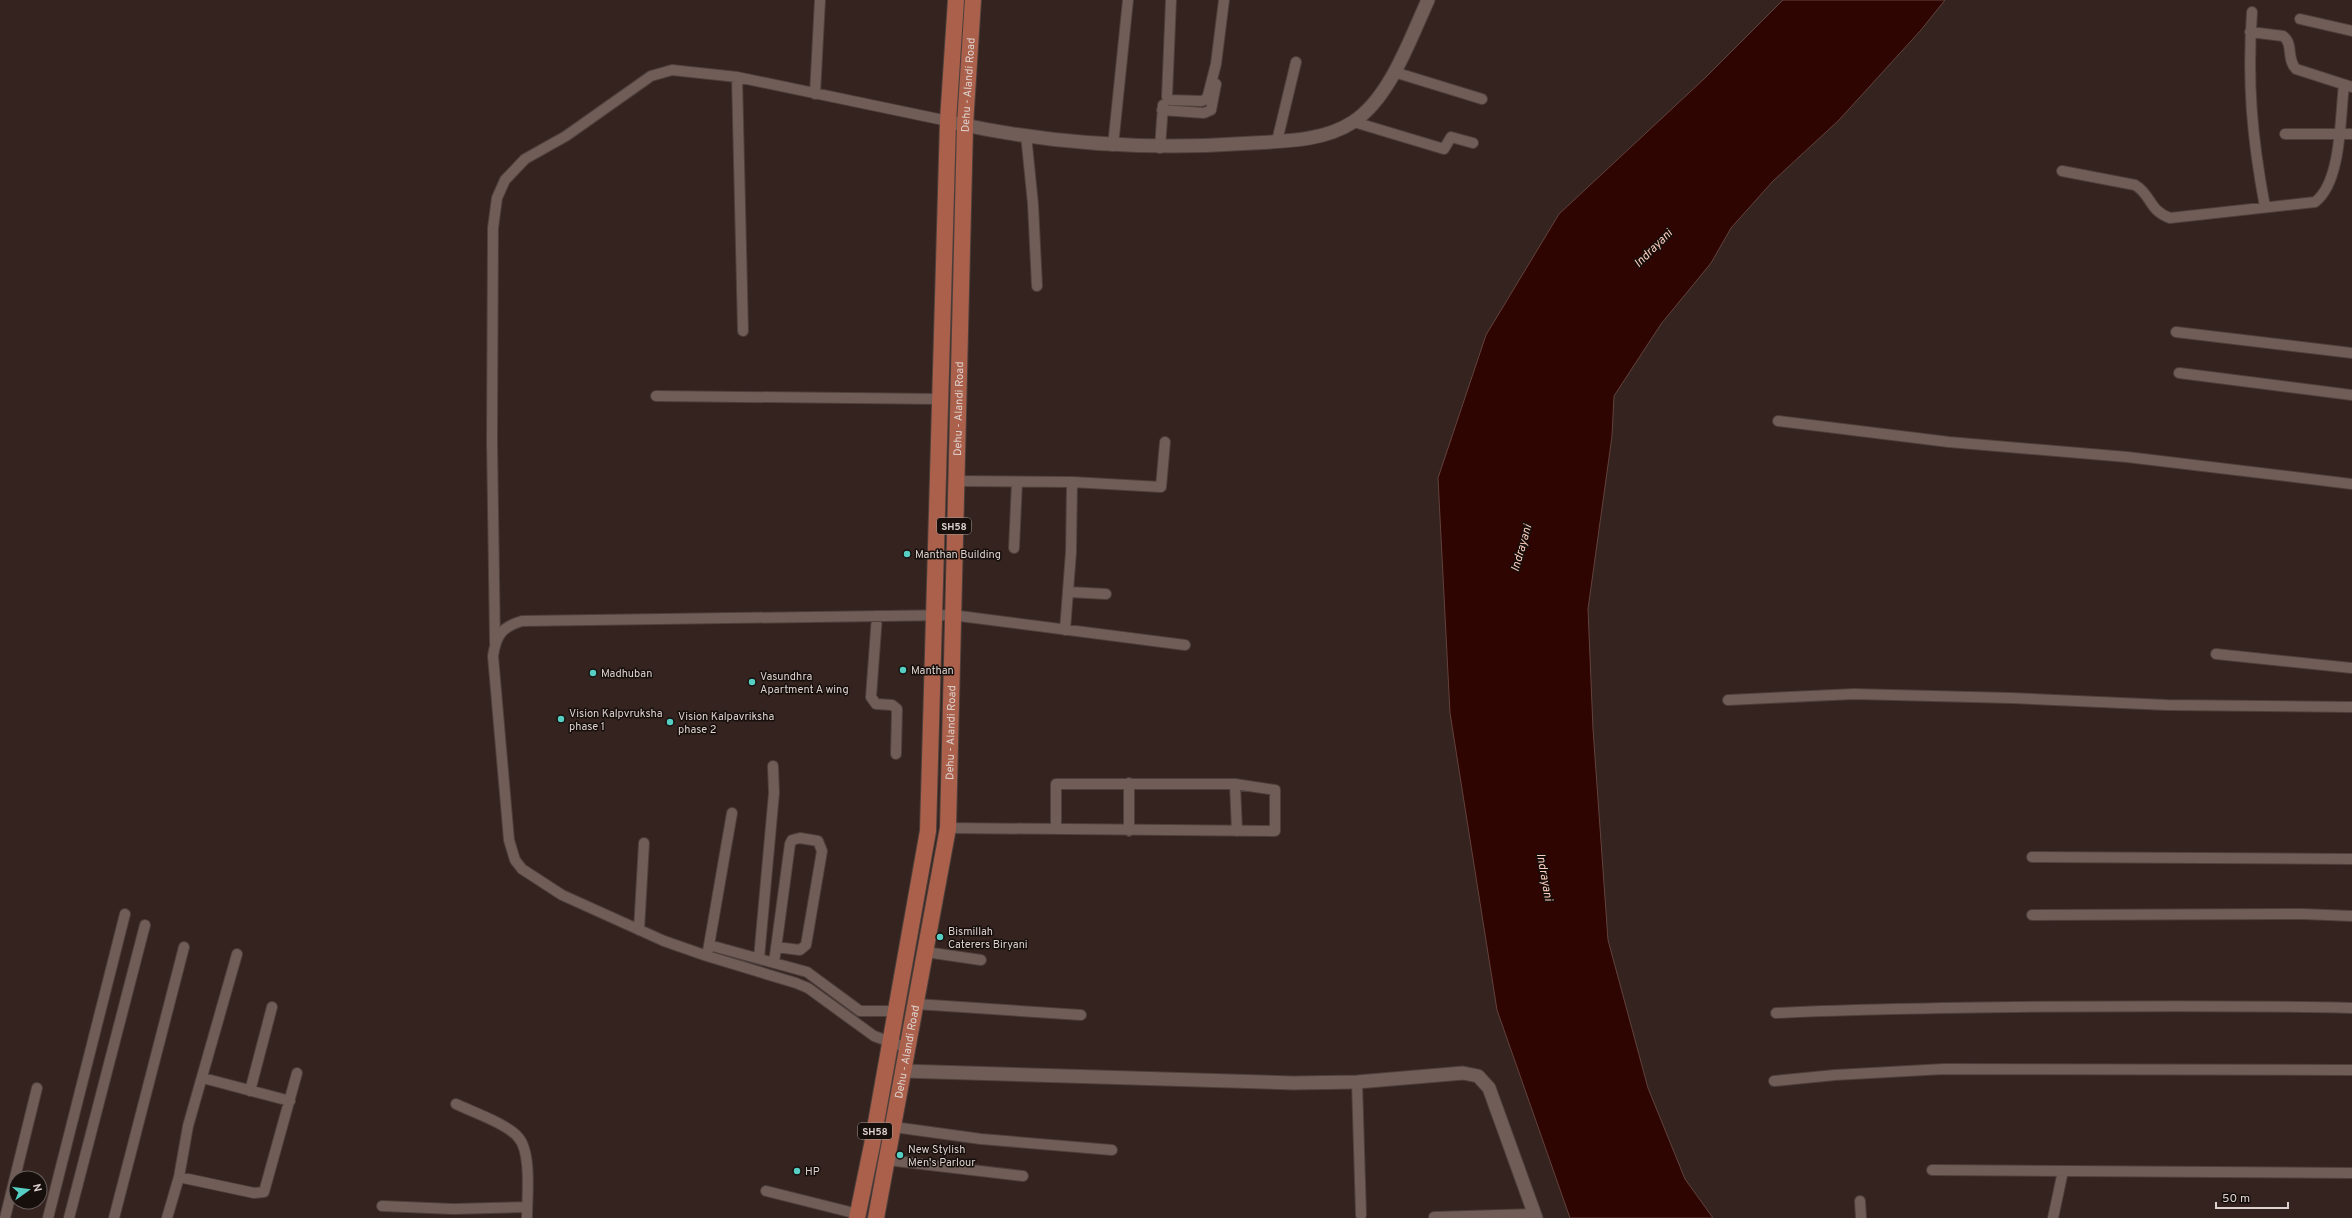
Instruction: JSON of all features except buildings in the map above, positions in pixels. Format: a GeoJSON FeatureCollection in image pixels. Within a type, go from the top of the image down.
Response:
{"type":"FeatureCollection","features":[{"type":"Feature","properties":{"kind":"main road","name":"Dehu - Alandi Road"},"geometry":{"type":"LineString","coordinates":[[857,1216],[872,1145],[928,831],[948,121],[956,0]]}},
{"type":"Feature","properties":{"kind":"main road","name":"Dehu - Alandi Road"},"geometry":{"type":"LineString","coordinates":[[876,1218],[948,828],[955,481],[965,125],[973,0]]}},
{"type":"Feature","properties":{"kind":"street"},"geometry":{"type":"LineString","coordinates":[[815,94],[820,0]]}},
{"type":"Feature","properties":{"kind":"street"},"geometry":{"type":"LineString","coordinates":[[1113,146],[1128,0]]}},
{"type":"Feature","properties":{"kind":"street"},"geometry":{"type":"LineString","coordinates":[[1171,0],[1167,97],[1170,100],[1201,101],[1207,99],[1216,64],[1224,0]]}},
{"type":"Feature","properties":{"kind":"street"},"geometry":{"type":"LineString","coordinates":[[907,1048],[874,1036],[808,988],[707,956],[639,930],[562,895],[537,880],[515,860],[509,840],[493,656],[495,643],[492,441],[494,228],[497,198],[505,180],[525,159],[566,136],[651,76],[672,70],[737,77],[965,125],[1026,135],[1113,146],[1160,148],[1277,141],[1322,136],[1354,122],[1371,106],[1394,72],[1428,0]]}},
{"type":"Feature","properties":{"kind":"street"},"geometry":{"type":"LineString","coordinates":[[2252,12],[2250,32],[2251,116],[2265,207]]}},
{"type":"Feature","properties":{"kind":"street"},"geometry":{"type":"LineString","coordinates":[[2300,19],[2352,31]]}},
{"type":"Feature","properties":{"kind":"street"},"geometry":{"type":"LineString","coordinates":[[2062,171],[2136,186],[2160,215],[2170,218],[2315,202],[2321,197],[2336,160],[2348,86],[2296,68],[2290,58],[2290,44],[2283,36],[2250,32]]}},
{"type":"Feature","properties":{"kind":"street"},"geometry":{"type":"LineString","coordinates":[[1277,141],[1296,62]]}},
{"type":"Feature","properties":{"kind":"street"},"geometry":{"type":"LineString","coordinates":[[1160,148],[1162,107],[1204,113],[1211,110],[1218,72],[1216,64]]}},
{"type":"Feature","properties":{"kind":"street"},"geometry":{"type":"LineString","coordinates":[[1394,72],[1482,99]]}},
{"type":"Feature","properties":{"kind":"street"},"geometry":{"type":"LineString","coordinates":[[737,77],[743,332]]}},
{"type":"Feature","properties":{"kind":"street"},"geometry":{"type":"LineString","coordinates":[[1354,122],[1444,150],[1450,137],[1472,143]]}},
{"type":"Feature","properties":{"kind":"street"},"geometry":{"type":"LineString","coordinates":[[2284,134],[2352,134]]}},
{"type":"Feature","properties":{"kind":"street"},"geometry":{"type":"LineString","coordinates":[[1026,135],[1033,204],[1037,286]]}},
{"type":"Feature","properties":{"kind":"street"},"geometry":{"type":"LineString","coordinates":[[2176,332],[2352,353]]}},
{"type":"Feature","properties":{"kind":"street"},"geometry":{"type":"LineString","coordinates":[[2178,373],[2352,396]]}},
{"type":"Feature","properties":{"kind":"street"},"geometry":{"type":"LineString","coordinates":[[656,396],[940,400]]}},
{"type":"Feature","properties":{"kind":"street"},"geometry":{"type":"LineString","coordinates":[[1778,420],[1949,442],[2127,457],[2352,484]]}},
{"type":"Feature","properties":{"kind":"street"},"geometry":{"type":"LineString","coordinates":[[955,481],[1072,482],[1161,487],[1165,442]]}},
{"type":"Feature","properties":{"kind":"street"},"geometry":{"type":"LineString","coordinates":[[1014,548],[1017,482]]}},
{"type":"Feature","properties":{"kind":"street"},"geometry":{"type":"LineString","coordinates":[[1065,630],[1069,592],[1072,482]]}},
{"type":"Feature","properties":{"kind":"street"},"geometry":{"type":"LineString","coordinates":[[1069,592],[1106,594]]}},
{"type":"Feature","properties":{"kind":"street"},"geometry":{"type":"LineString","coordinates":[[495,643],[509,625],[522,621],[952,615],[1186,646]]}},
{"type":"Feature","properties":{"kind":"street"},"geometry":{"type":"LineString","coordinates":[[877,616],[871,697],[876,704],[892,705],[898,709],[896,754]]}},
{"type":"Feature","properties":{"kind":"street"},"geometry":{"type":"LineString","coordinates":[[2216,654],[2352,668]]}},
{"type":"Feature","properties":{"kind":"street"},"geometry":{"type":"LineString","coordinates":[[1728,700],[1854,694],[2011,698],[2168,705],[2352,706]]}},
{"type":"Feature","properties":{"kind":"street"},"geometry":{"type":"LineString","coordinates":[[759,958],[774,793],[773,766]]}},
{"type":"Feature","properties":{"kind":"street"},"geometry":{"type":"LineString","coordinates":[[1129,783],[1129,831]]}},
{"type":"Feature","properties":{"kind":"street"},"geometry":{"type":"LineString","coordinates":[[948,828],[1275,832],[1275,790],[1235,784],[1056,784],[1056,829]]}},
{"type":"Feature","properties":{"kind":"street"},"geometry":{"type":"LineString","coordinates":[[1235,784],[1237,831]]}},
{"type":"Feature","properties":{"kind":"street"},"geometry":{"type":"LineString","coordinates":[[707,956],[732,813]]}},
{"type":"Feature","properties":{"kind":"street"},"geometry":{"type":"LineString","coordinates":[[774,963],[776,947],[790,844],[795,838],[818,841],[822,851],[806,945],[800,950],[776,947]]}},
{"type":"Feature","properties":{"kind":"street"},"geometry":{"type":"LineString","coordinates":[[639,930],[644,843]]}},
{"type":"Feature","properties":{"kind":"street"},"geometry":{"type":"LineString","coordinates":[[2032,857],[2352,859]]}},
{"type":"Feature","properties":{"kind":"street"},"geometry":{"type":"LineString","coordinates":[[48,1218],[126,914]]}},
{"type":"Feature","properties":{"kind":"street"},"geometry":{"type":"LineString","coordinates":[[2032,915],[2352,916]]}},
{"type":"Feature","properties":{"kind":"street"},"geometry":{"type":"LineString","coordinates":[[69,1218],[145,925]]}},
{"type":"Feature","properties":{"kind":"street"},"geometry":{"type":"LineString","coordinates":[[709,945],[801,970],[815,977],[860,1011],[896,1011]]}},
{"type":"Feature","properties":{"kind":"street"},"geometry":{"type":"LineString","coordinates":[[114,1218],[184,947]]}},
{"type":"Feature","properties":{"kind":"street"},"geometry":{"type":"LineString","coordinates":[[926,952],[982,960]]}},
{"type":"Feature","properties":{"kind":"street"},"geometry":{"type":"LineString","coordinates":[[167,1218],[179,1177],[188,1126],[203,1078],[237,954]]}},
{"type":"Feature","properties":{"kind":"street"},"geometry":{"type":"LineString","coordinates":[[916,1004],[1081,1015]]}},
{"type":"Feature","properties":{"kind":"street"},"geometry":{"type":"LineString","coordinates":[[1776,1013],[1861,1009],[2198,1005],[2352,1008]]}},
{"type":"Feature","properties":{"kind":"street"},"geometry":{"type":"LineString","coordinates":[[250,1091],[272,1007]]}},
{"type":"Feature","properties":{"kind":"street"},"geometry":{"type":"LineString","coordinates":[[1774,1081],[1888,1071],[1964,1068],[2352,1070]]}},
{"type":"Feature","properties":{"kind":"street"},"geometry":{"type":"LineString","coordinates":[[903,1071],[1293,1083],[1357,1082],[1463,1073],[1478,1076],[1489,1088],[1536,1216],[1434,1217]]}},
{"type":"Feature","properties":{"kind":"street"},"geometry":{"type":"LineString","coordinates":[[179,1177],[254,1193],[264,1192],[297,1073]]}},
{"type":"Feature","properties":{"kind":"street"},"geometry":{"type":"LineString","coordinates":[[203,1078],[290,1101]]}},
{"type":"Feature","properties":{"kind":"street"},"geometry":{"type":"LineString","coordinates":[[1357,1082],[1361,1215]]}},
{"type":"Feature","properties":{"kind":"street"},"geometry":{"type":"LineString","coordinates":[[4,1218],[37,1088]]}},
{"type":"Feature","properties":{"kind":"street"},"geometry":{"type":"LineString","coordinates":[[456,1104],[510,1131],[521,1140],[526,1158],[527,1218]]}},
{"type":"Feature","properties":{"kind":"street"},"geometry":{"type":"LineString","coordinates":[[894,1127],[981,1139],[1112,1150]]}},
{"type":"Feature","properties":{"kind":"street"},"geometry":{"type":"LineString","coordinates":[[887,1160],[1023,1176]]}},
{"type":"Feature","properties":{"kind":"street"},"geometry":{"type":"LineString","coordinates":[[1932,1170],[2352,1173]]}},
{"type":"Feature","properties":{"kind":"street"},"geometry":{"type":"LineString","coordinates":[[2053,1218],[2063,1171]]}},
{"type":"Feature","properties":{"kind":"street"},"geometry":{"type":"LineString","coordinates":[[766,1191],[857,1216]]}},
{"type":"Feature","properties":{"kind":"street"},"geometry":{"type":"LineString","coordinates":[[1860,1200],[1861,1218]]}},
{"type":"Feature","properties":{"kind":"street"},"geometry":{"type":"LineString","coordinates":[[382,1206],[453,1209],[527,1207]]}},
{"type":"Feature","properties":{"kind":"water","name":"Indrayani"},"geometry":{"type":"Polygon","coordinates":[[[1783,0],[1945,0],[1921,30],[1839,120],[1773,181],[1731,228],[1711,263],[1661,324],[1614,396],[1612,436],[1588,609],[1593,729],[1608,940],[1648,1088],[1685,1179],[1713,1218],[1570,1218],[1497,1010],[1450,713],[1438,478],[1486,335],[1559,214],[1705,78],[1783,0]]]}},
{"type":"Feature","properties":{"kind":"place","name":"Manthan Building"},"geometry":{"type":"Point","coordinates":[907,554]}},
{"type":"Feature","properties":{"kind":"place","name":"Manthan"},"geometry":{"type":"Point","coordinates":[903,670]}},
{"type":"Feature","properties":{"kind":"place","name":"Madhuban"},"geometry":{"type":"Point","coordinates":[593,673]}},
{"type":"Feature","properties":{"kind":"place","name":"Vasundhra Apartment A wing"},"geometry":{"type":"Point","coordinates":[752,682]}},
{"type":"Feature","properties":{"kind":"place","name":"Vision Kalpvruksha phase 1"},"geometry":{"type":"Point","coordinates":[561,719]}},
{"type":"Feature","properties":{"kind":"place","name":"Vision Kalpavriksha phase 2"},"geometry":{"type":"Point","coordinates":[670,722]}},
{"type":"Feature","properties":{"kind":"place","name":"Bismillah Caterers Biryani"},"geometry":{"type":"Point","coordinates":[940,937]}},
{"type":"Feature","properties":{"kind":"place","name":"New Stylish Men's Parlour"},"geometry":{"type":"Point","coordinates":[900,1155]}},
{"type":"Feature","properties":{"kind":"place","name":"HP"},"geometry":{"type":"Point","coordinates":[797,1171]}}]}
